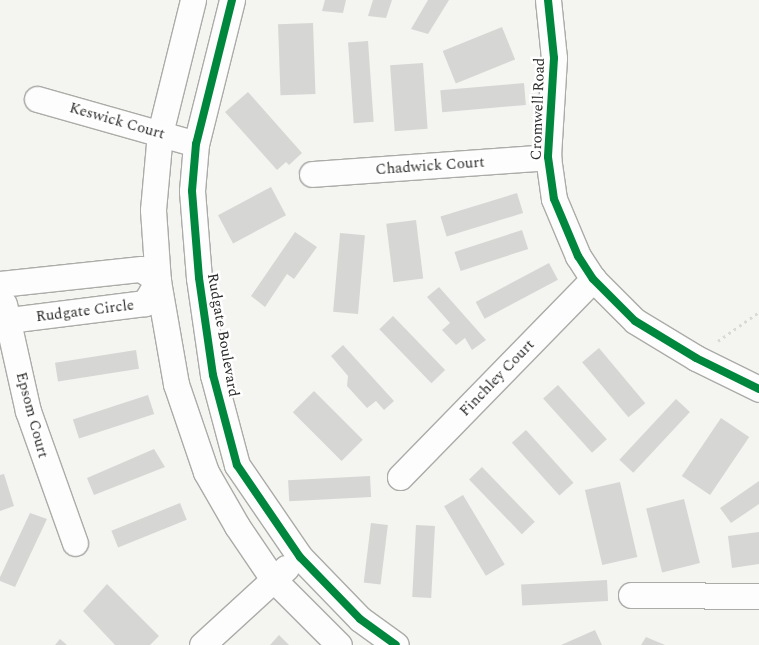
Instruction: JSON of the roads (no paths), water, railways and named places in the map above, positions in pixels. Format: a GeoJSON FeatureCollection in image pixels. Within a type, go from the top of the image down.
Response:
{"type":"FeatureCollection","features":[{"type":"Feature","properties":{"kind":"street"},"geometry":{"type":"LineString","coordinates":[[193,0],[160,133],[153,210],[158,281],[176,384],[206,472],[237,526],[274,579],[339,645]]}},
{"type":"Feature","properties":{"kind":"street","name":"Rudgate Boulevard"},"geometry":{"type":"LineString","coordinates":[[232,0],[196,144],[192,191],[199,278],[213,375],[237,465],[300,557],[360,620],[396,645]]}},
{"type":"Feature","properties":{"kind":"street","name":"Cromwell Road"},"geometry":{"type":"LineString","coordinates":[[548,0],[554,58],[548,157],[554,199],[578,256],[593,280],[635,320],[696,358],[759,389]]}},
{"type":"Feature","properties":{"kind":"street","name":"Keswick Court"},"geometry":{"type":"LineString","coordinates":[[37,99],[196,144]]}},
{"type":"Feature","properties":{"kind":"street","name":"Chadwick Court"},"geometry":{"type":"LineString","coordinates":[[312,174],[548,157]]}},
{"type":"Feature","properties":{"kind":"street"},"geometry":{"type":"LineString","coordinates":[[0,284],[142,269],[158,281],[199,278]]}},
{"type":"Feature","properties":{"kind":"street","name":"Finchley Court"},"geometry":{"type":"LineString","coordinates":[[400,477],[593,280]]}},
{"type":"Feature","properties":{"kind":"street","name":"Rudgate Circle"},"geometry":{"type":"LineString","coordinates":[[4,320],[145,304],[158,281]]}},
{"type":"Feature","properties":{"kind":"street","name":"Epsom Court"},"geometry":{"type":"LineString","coordinates":[[0,284],[4,320],[28,411],[48,474],[75,543]]}},
{"type":"Feature","properties":{"kind":"street"},"geometry":{"type":"LineString","coordinates":[[202,645],[300,557]]}},
{"type":"Feature","properties":{"kind":"street"},"geometry":{"type":"LineString","coordinates":[[631,595],[759,596]]}}]}
